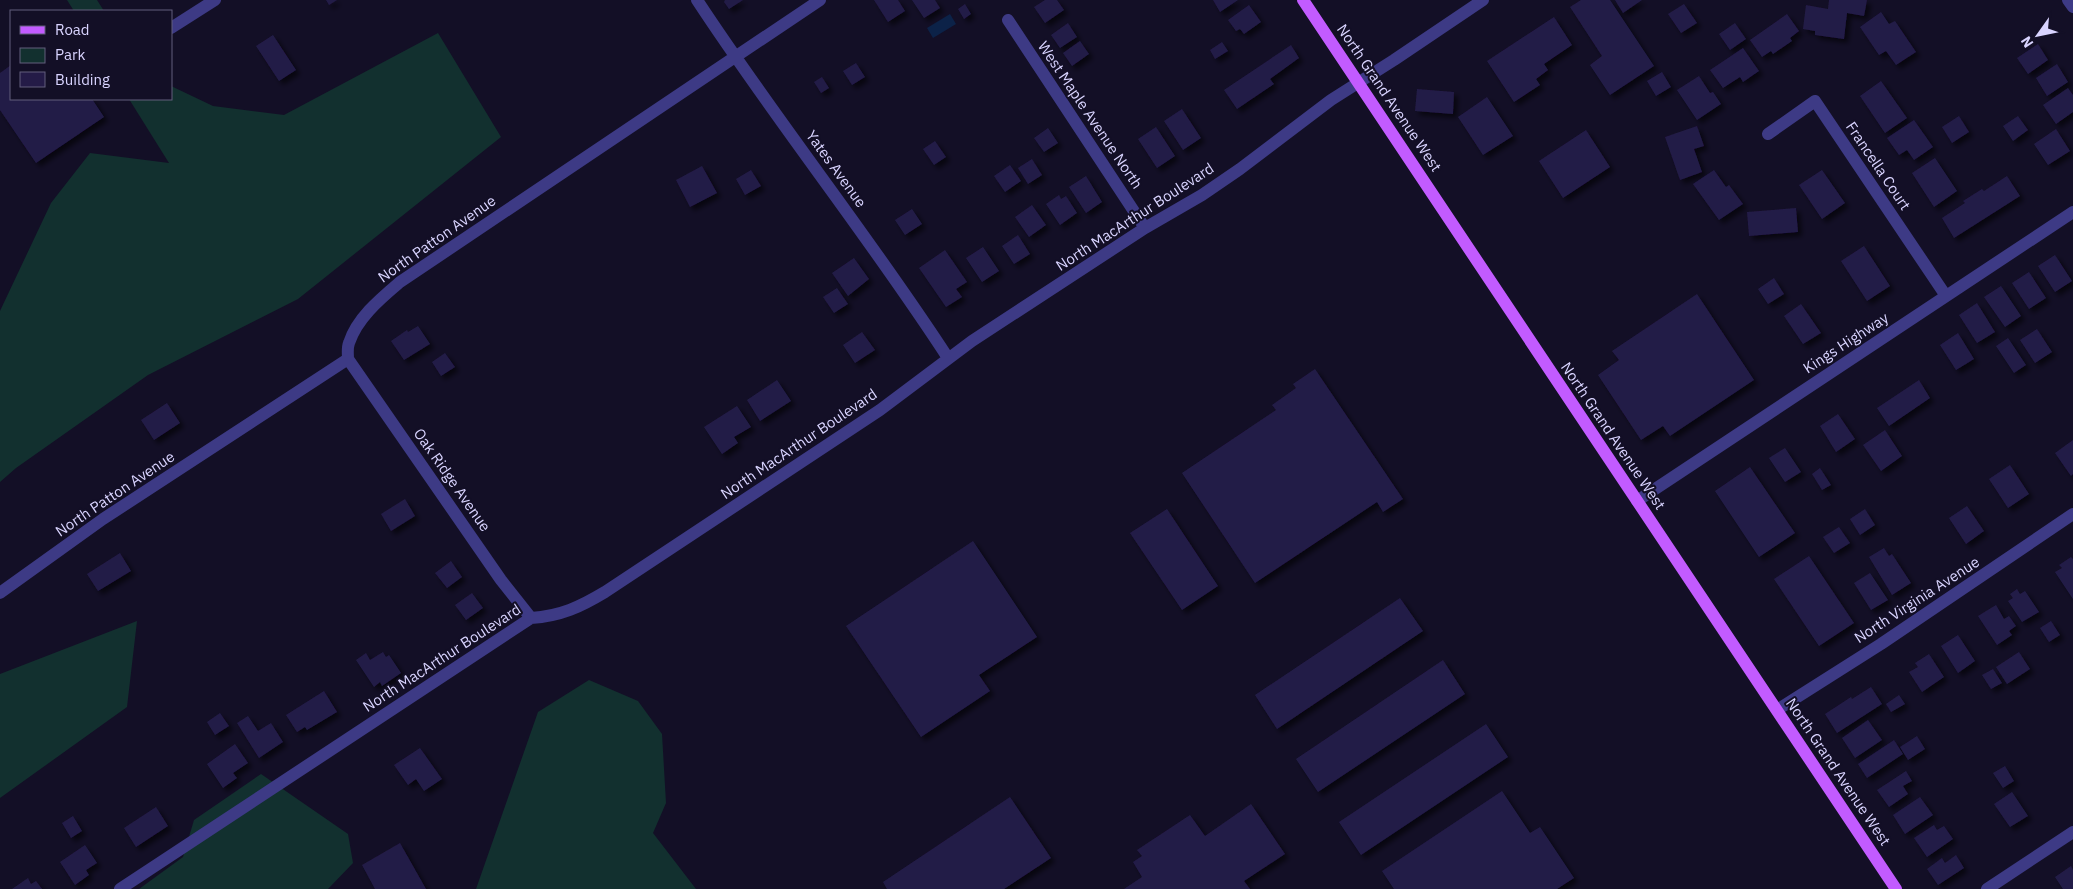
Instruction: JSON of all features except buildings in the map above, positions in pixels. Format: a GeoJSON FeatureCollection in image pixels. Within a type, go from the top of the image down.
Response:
{"type":"FeatureCollection","features":[{"type":"Feature","properties":{"kind":"main road","name":"North Grand Avenue West"},"geometry":{"type":"LineString","coordinates":[[1303,0],[1896,889]]}},
{"type":"Feature","properties":{"kind":"street"},"geometry":{"type":"LineString","coordinates":[[172,27],[215,0]]}},
{"type":"Feature","properties":{"kind":"street","name":"Yates Avenue"},"geometry":{"type":"LineString","coordinates":[[698,0],[948,358]]}},
{"type":"Feature","properties":{"kind":"street","name":"North Patton Avenue"},"geometry":{"type":"LineString","coordinates":[[0,593],[103,519],[348,359],[349,343],[361,321],[375,303],[400,282],[820,0]]}},
{"type":"Feature","properties":{"kind":"street","name":"North MacArthur Boulevard"},"geometry":{"type":"LineString","coordinates":[[120,889],[531,618],[558,615],[605,592],[880,410],[948,358],[1146,228],[1202,195],[1240,169],[1299,122],[1483,0]]}},
{"type":"Feature","properties":{"kind":"street"},"geometry":{"type":"LineString","coordinates":[[2068,0],[2073,7]]}},
{"type":"Feature","properties":{"kind":"street","name":"West Maple Avenue North"},"geometry":{"type":"LineString","coordinates":[[1008,20],[1146,228]]}},
{"type":"Feature","properties":{"kind":"street","name":"Francella Court"},"geometry":{"type":"LineString","coordinates":[[1768,134],[1815,102],[1946,296]]}},
{"type":"Feature","properties":{"kind":"street","name":"Kings Highway"},"geometry":{"type":"LineString","coordinates":[[1637,501],[2073,212]]}},
{"type":"Feature","properties":{"kind":"street","name":"Oak Ridge Avenue"},"geometry":{"type":"LineString","coordinates":[[348,359],[502,580],[531,618]]}},
{"type":"Feature","properties":{"kind":"street","name":"North Virginia Avenue"},"geometry":{"type":"LineString","coordinates":[[1777,710],[1881,644],[2073,514]]}},
{"type":"Feature","properties":{"kind":"street"},"geometry":{"type":"LineString","coordinates":[[1987,889],[2073,832]]}},
{"type":"Feature","properties":{"kind":"green space"},"geometry":{"type":"Polygon","coordinates":[[[67,0],[97,0],[103,10],[73,10],[67,0]]]}},
{"type":"Feature","properties":{"kind":"green space"},"geometry":{"type":"Polygon","coordinates":[[[438,33],[501,137],[298,299],[148,375],[16,468],[0,482],[0,311],[51,203],[90,153],[169,163],[130,100],[172,100],[172,86],[213,106],[284,115],[438,33]]]}},
{"type":"Feature","properties":{"kind":"green space"},"geometry":{"type":"Polygon","coordinates":[[[137,621],[127,707],[0,798],[0,674],[137,621]]]}},
{"type":"Feature","properties":{"kind":"green space"},"geometry":{"type":"Polygon","coordinates":[[[589,680],[638,701],[662,734],[666,803],[653,833],[696,889],[476,889],[538,712],[589,680]]]}},
{"type":"Feature","properties":{"kind":"green space"},"geometry":{"type":"Polygon","coordinates":[[[261,774],[348,834],[353,863],[328,889],[139,889],[183,857],[194,820],[261,774]]]}},
{"type":"Feature","properties":{"kind":"water"},"geometry":{"type":"Polygon","coordinates":[[[950,14],[956,24],[933,38],[927,28],[950,14]]]}}]}
